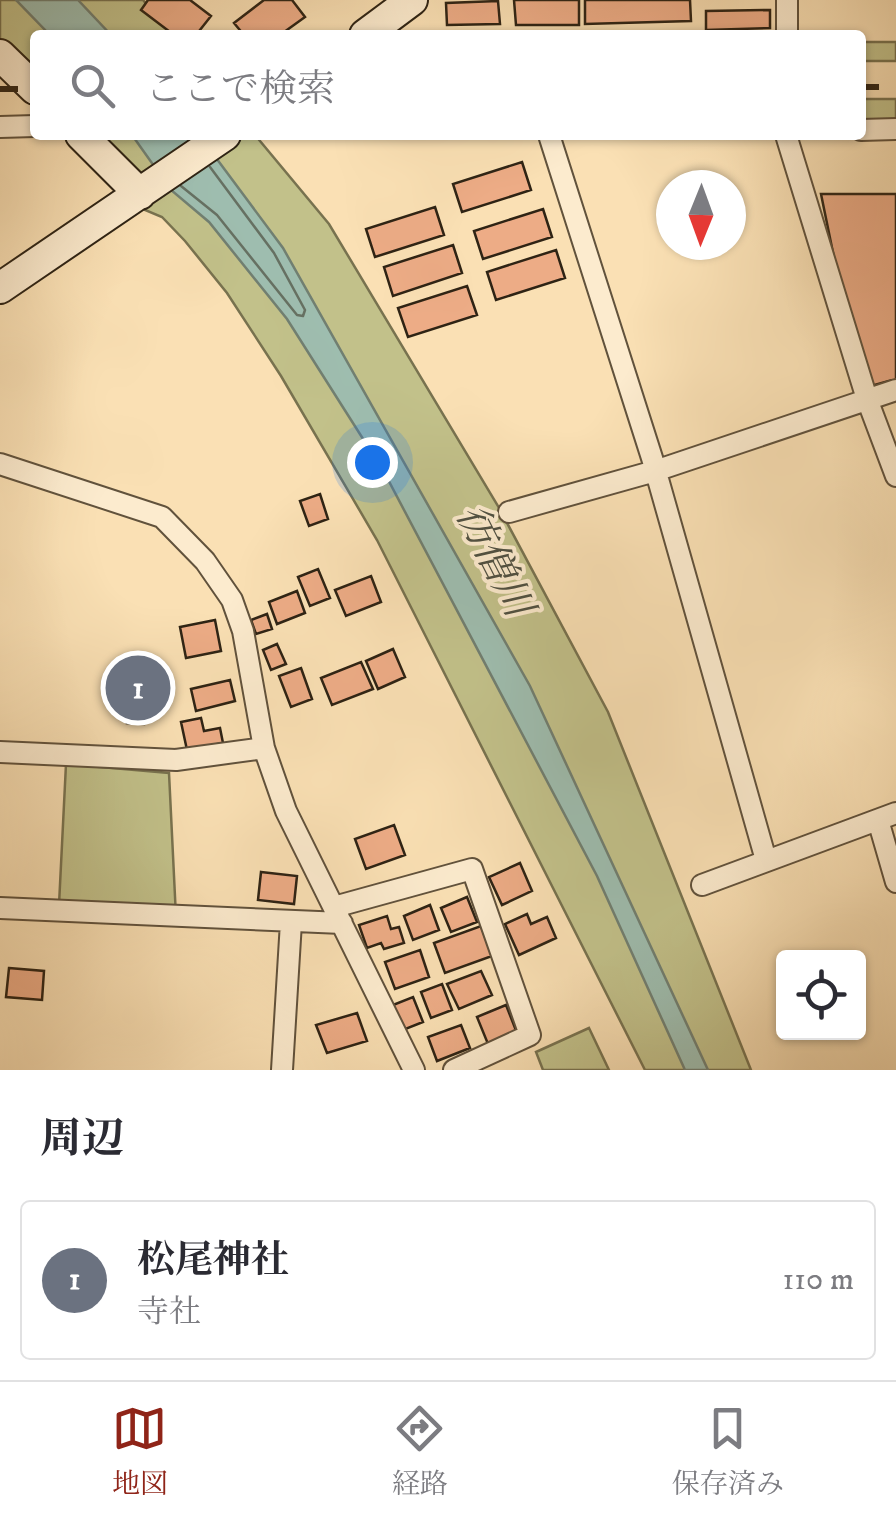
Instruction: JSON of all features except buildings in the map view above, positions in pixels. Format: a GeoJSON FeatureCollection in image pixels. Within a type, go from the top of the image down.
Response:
{"type":"FeatureCollection","features":[{"type":"Feature","properties":{"kind":"main road"},"geometry":{"type":"LineString","coordinates":[[371,30],[412,0]]}},
{"type":"Feature","properties":{"kind":"main road"},"geometry":{"type":"LineString","coordinates":[[0,54],[30,85]]}},
{"type":"Feature","properties":{"kind":"main road"},"geometry":{"type":"LineString","coordinates":[[85,140],[140,194]]}},
{"type":"Feature","properties":{"kind":"main road"},"geometry":{"type":"LineString","coordinates":[[0,288],[217,140]]}},
{"type":"Feature","properties":{"kind":"street"},"geometry":{"type":"LineString","coordinates":[[786,30],[787,0]]}},
{"type":"Feature","properties":{"kind":"street"},"geometry":{"type":"LineString","coordinates":[[0,127],[30,126]]}},
{"type":"Feature","properties":{"kind":"street"},"geometry":{"type":"LineString","coordinates":[[866,130],[896,129]]}},
{"type":"Feature","properties":{"kind":"street"},"geometry":{"type":"LineString","coordinates":[[552,140],[655,471],[766,860]]}},
{"type":"Feature","properties":{"kind":"street"},"geometry":{"type":"LineString","coordinates":[[788,140],[866,399],[896,476]]}},
{"type":"Feature","properties":{"kind":"street"},"geometry":{"type":"LineString","coordinates":[[509,512],[655,471],[896,390]]}},
{"type":"Feature","properties":{"kind":"street"},"geometry":{"type":"LineString","coordinates":[[0,464],[162,517],[205,561],[232,600],[243,631],[264,748],[286,811],[414,1070]]}},
{"type":"Feature","properties":{"kind":"street"},"geometry":{"type":"LineString","coordinates":[[0,752],[176,760],[264,748]]}},
{"type":"Feature","properties":{"kind":"street"},"geometry":{"type":"LineString","coordinates":[[702,885],[887,817],[896,882]]}},
{"type":"Feature","properties":{"kind":"street"},"geometry":{"type":"LineString","coordinates":[[0,908],[291,922],[338,915],[472,869],[530,1035],[454,1070]]}},
{"type":"Feature","properties":{"kind":"street"},"geometry":{"type":"LineString","coordinates":[[282,1070],[291,922]]}},
{"type":"Feature","properties":{"kind":"shaded area"},"geometry":{"type":"Polygon","coordinates":[[[0,0],[143,0],[168,30],[30,30],[30,84],[0,54],[0,0]]]}},
{"type":"Feature","properties":{"kind":"shaded area"},"geometry":{"type":"Polygon","coordinates":[[[866,42],[896,42],[896,61],[866,61],[866,42]]]}},
{"type":"Feature","properties":{"kind":"shaded area"},"geometry":{"type":"Polygon","coordinates":[[[866,99],[896,99],[896,125],[866,125],[866,99]]]}},
{"type":"Feature","properties":{"kind":"shaded area"},"geometry":{"type":"Polygon","coordinates":[[[84,140],[259,140],[329,224],[498,506],[608,712],[751,1070],[645,1070],[377,540],[281,376],[227,293],[162,217],[145,210],[84,140]]]}},
{"type":"Feature","properties":{"kind":"shaded area"},"geometry":{"type":"Polygon","coordinates":[[[66,764],[169,773],[176,917],[59,905],[66,764]]]}},
{"type":"Feature","properties":{"kind":"shaded area"},"geometry":{"type":"Polygon","coordinates":[[[589,1028],[609,1070],[543,1070],[536,1052],[589,1028]]]}},
{"type":"Feature","properties":{"kind":"water"},"geometry":{"type":"Polygon","coordinates":[[[16,0],[78,0],[106,30],[45,30],[16,0]]]}},
{"type":"Feature","properties":{"kind":"water"},"geometry":{"type":"Polygon","coordinates":[[[136,140],[203,140],[283,248],[530,686],[708,1070],[685,1070],[597,876],[384,472],[287,319],[209,222],[171,190],[136,140]]]}},
{"type":"Feature","properties":{"kind":"railway"},"geometry":{"type":"LineString","coordinates":[[866,87],[896,87]]}},
{"type":"Feature","properties":{"kind":"railway"},"geometry":{"type":"LineString","coordinates":[[0,89],[30,89]]}},
{"type":"Feature","properties":{"kind":"place","name":"松尾神社"},"geometry":{"type":"Point","coordinates":[138,688]}},
{"type":"Feature","properties":{"kind":"water label","name":"彷僧川"},"geometry":{"type":"Point","coordinates":[493,561]}}]}
